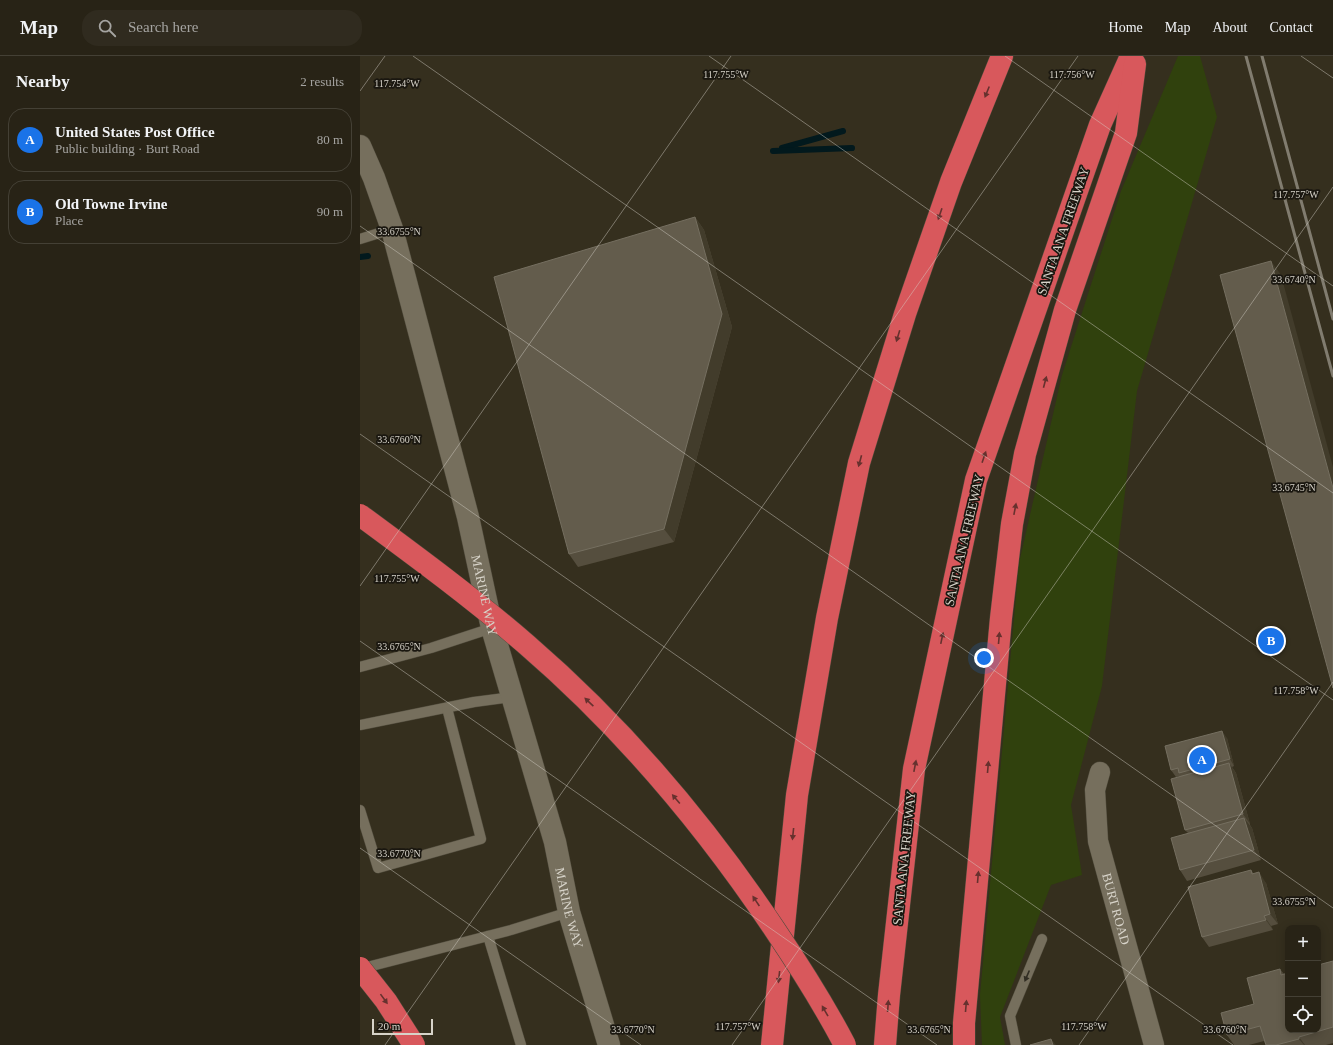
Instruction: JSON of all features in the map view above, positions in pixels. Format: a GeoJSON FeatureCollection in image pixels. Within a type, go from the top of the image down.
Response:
{"type":"FeatureCollection","features":[{"type":"Feature","properties":{"kind":"highway"},"geometry":{"type":"LineString","coordinates":[[772,1045],[797,795],[826,618],[859,463],[905,314],[951,182],[1002,56]]}},
{"type":"Feature","properties":{"kind":"highway","name":"SANTA ANA FREEWAY"},"geometry":{"type":"LineString","coordinates":[[885,1045],[914,769],[976,480],[1100,124],[1131,56]]}},
{"type":"Feature","properties":{"kind":"highway"},"geometry":{"type":"LineString","coordinates":[[964,1045],[964,1023],[1001,618],[1012,524],[1026,454],[1065,310],[1126,134],[1136,56]]}},
{"type":"Feature","properties":{"kind":"highway"},"geometry":{"type":"LineString","coordinates":[[360,516],[453,584],[527,645],[593,706],[655,773],[709,838],[751,894],[800,968],[845,1045]]}},
{"type":"Feature","properties":{"kind":"highway"},"geometry":{"type":"LineString","coordinates":[[360,969],[386,1001],[414,1045]]}},
{"type":"Feature","properties":{"kind":"main road","name":"MARINE WAY"},"geometry":{"type":"LineString","coordinates":[[360,146],[374,178],[392,229],[468,517],[492,628],[554,842],[569,912],[609,1045]]}},
{"type":"Feature","properties":{"kind":"street","name":"BURT ROAD"},"geometry":{"type":"LineString","coordinates":[[1100,772],[1095,790],[1098,840],[1154,1045]]}},
{"type":"Feature","properties":{"kind":"lane"},"geometry":{"type":"LineString","coordinates":[[360,239],[392,229]]}},
{"type":"Feature","properties":{"kind":"lane"},"geometry":{"type":"LineString","coordinates":[[360,667],[431,648],[492,628]]}},
{"type":"Feature","properties":{"kind":"lane"},"geometry":{"type":"LineString","coordinates":[[360,725],[512,697]]}},
{"type":"Feature","properties":{"kind":"lane"},"geometry":{"type":"LineString","coordinates":[[360,810],[378,868],[481,839],[447,708]]}},
{"type":"Feature","properties":{"kind":"lane"},"geometry":{"type":"LineString","coordinates":[[360,969],[511,930],[569,912]]}},
{"type":"Feature","properties":{"kind":"lane"},"geometry":{"type":"LineString","coordinates":[[488,936],[521,1045]]}},
{"type":"Feature","properties":{"kind":"lane"},"geometry":{"type":"LineString","coordinates":[[1016,1045],[1010,1016],[1042,940]]}},
{"type":"Feature","properties":{"kind":"green space"},"geometry":{"type":"Polygon","coordinates":[[[1178,56],[1200,56],[1217,117],[1137,391],[1102,686],[1071,805],[1082,875],[1051,885],[1000,1017],[1005,1045],[982,1045],[980,995],[1019,563],[1062,375],[1121,191],[1178,56]]]}},
{"type":"Feature","properties":{"kind":"building"},"geometry":{"type":"Polygon","coordinates":[[[695,217],[722,314],[664,529],[569,554],[494,277],[695,217]]]}},
{"type":"Feature","properties":{"kind":"building"},"geometry":{"type":"Polygon","coordinates":[[[1271,261],[1333,488],[1333,688],[1220,275],[1271,261]]]}},
{"type":"Feature","properties":{"kind":"building"},"geometry":{"type":"Polygon","coordinates":[[[1222,731],[1230,759],[1179,773],[1178,768],[1171,770],[1165,746],[1222,731]]]}},
{"type":"Feature","properties":{"kind":"building"},"geometry":{"type":"Polygon","coordinates":[[[1229,763],[1243,814],[1185,830],[1171,779],[1229,763]]]}},
{"type":"Feature","properties":{"kind":"building"},"geometry":{"type":"Polygon","coordinates":[[[1244,818],[1254,850],[1180,870],[1171,838],[1244,818]]]}},
{"type":"Feature","properties":{"kind":"building"},"geometry":{"type":"Polygon","coordinates":[[[1251,870],[1252,874],[1259,872],[1270,914],[1264,916],[1266,920],[1202,937],[1188,887],[1251,870]]]}},
{"type":"Feature","properties":{"kind":"building"},"geometry":{"type":"Polygon","coordinates":[[[1333,961],[1333,1027],[1321,1031],[1321,997],[1321,964],[1333,961]]]}},
{"type":"Feature","properties":{"kind":"building"},"geometry":{"type":"Polygon","coordinates":[[[1280,969],[1281,975],[1285,974],[1285,1033],[1313,1033],[1299,1037],[1299,1039],[1276,1045],[1266,1045],[1260,1026],[1227,1035],[1221,1013],[1254,1004],[1247,978],[1280,969]]]}},
{"type":"Feature","properties":{"kind":"building"},"geometry":{"type":"Polygon","coordinates":[[[1051,1039],[1053,1045],[1030,1045],[1051,1039]]]}},
{"type":"Feature","properties":{"kind":"waterway"},"geometry":{"type":"LineString","coordinates":[[782,148],[843,131]]}},
{"type":"Feature","properties":{"kind":"waterway"},"geometry":{"type":"LineString","coordinates":[[773,151],[852,148]]}},
{"type":"Feature","properties":{"kind":"waterway"},"geometry":{"type":"LineString","coordinates":[[360,257],[368,256]]}},
{"type":"Feature","properties":{"kind":"railway"},"geometry":{"type":"LineString","coordinates":[[1246,56],[1333,376]]}},
{"type":"Feature","properties":{"kind":"railway"},"geometry":{"type":"LineString","coordinates":[[1262,56],[1333,319]]}},
{"type":"Feature","properties":{"kind":"place","name":"Old Towne Irvine"},"geometry":{"type":"Point","coordinates":[1271,641]}},
{"type":"Feature","properties":{"kind":"place","name":"United States Post Office"},"geometry":{"type":"Point","coordinates":[1202,760]}}]}
